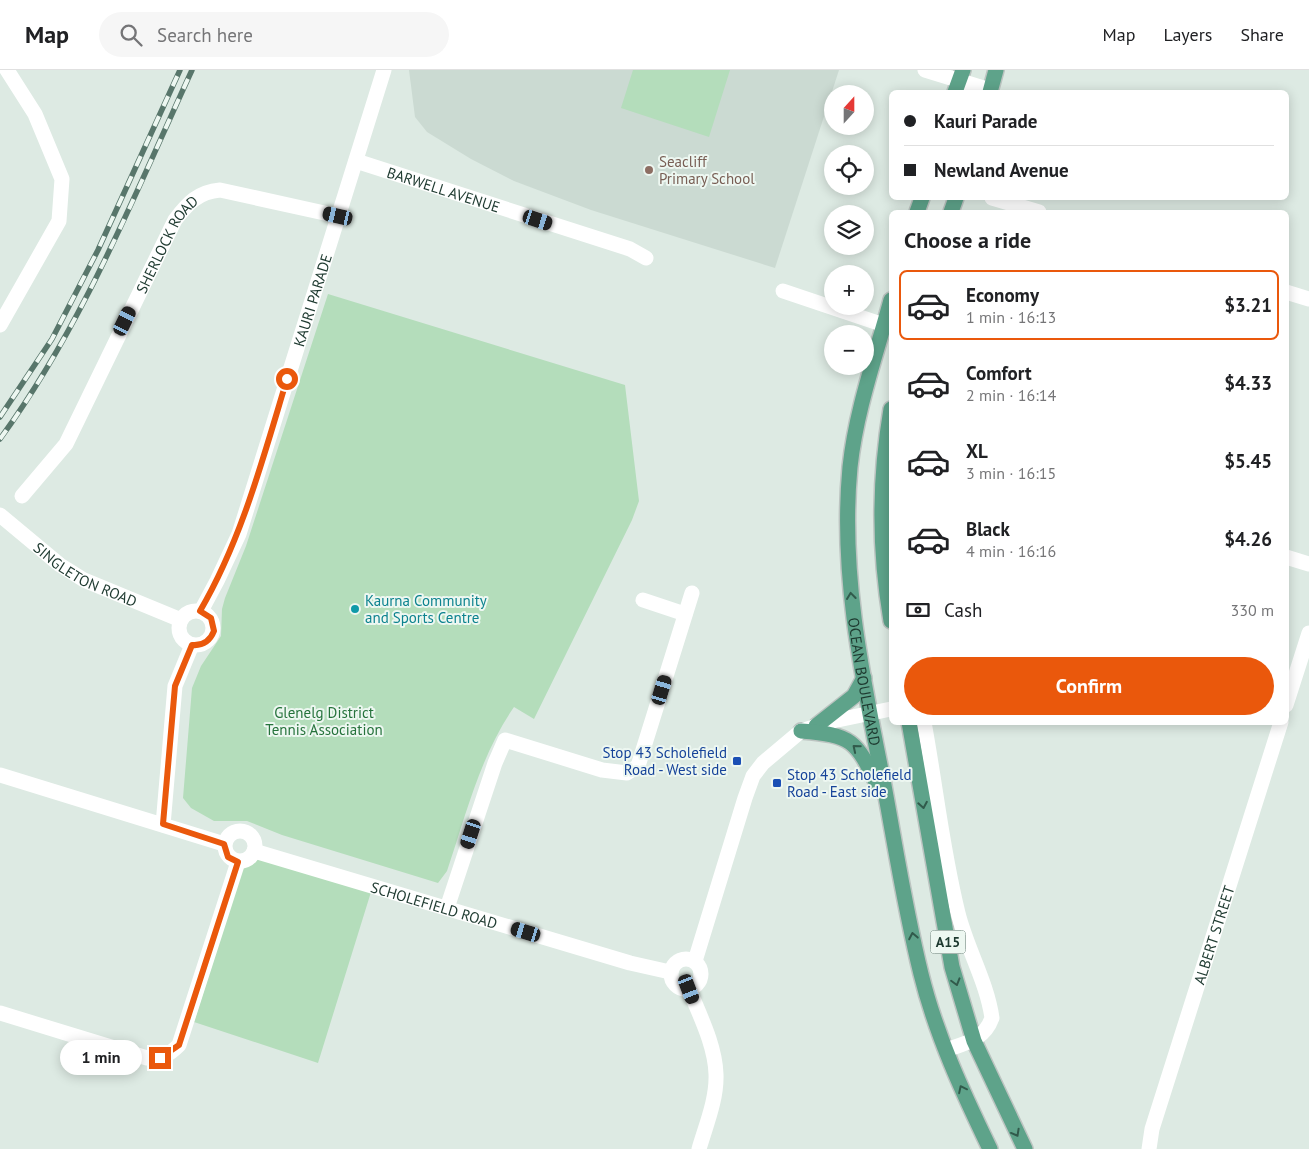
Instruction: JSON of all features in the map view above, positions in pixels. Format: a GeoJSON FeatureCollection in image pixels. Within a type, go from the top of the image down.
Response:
{"type":"FeatureCollection","features":[{"type":"Feature","properties":{"kind":"main road"},"geometry":{"type":"LineString","coordinates":[[990,90],[996,70]]}},
{"type":"Feature","properties":{"kind":"main road","name":"A15"},"geometry":{"type":"LineString","coordinates":[[884,325],[889,307]]}},
{"type":"Feature","properties":{"kind":"main road","name":"OCEAN BOULEVARD"},"geometry":{"type":"LineString","coordinates":[[884,325],[857,424],[850,465],[847,552],[870,713],[921,975],[955,1075],[990,1149]]}},
{"type":"Feature","properties":{"kind":"main road"},"geometry":{"type":"LineString","coordinates":[[889,431],[882,532],[889,601]]}},
{"type":"Feature","properties":{"kind":"main road"},"geometry":{"type":"LineString","coordinates":[[816,726],[854,696],[864,678]]}},
{"type":"Feature","properties":{"kind":"main road","name":"A15"},"geometry":{"type":"LineString","coordinates":[[910,725],[952,968],[974,1041],[1025,1149]]}},
{"type":"Feature","properties":{"kind":"main road"},"geometry":{"type":"LineString","coordinates":[[801,731],[833,734],[849,742],[862,753],[888,805]]}},
{"type":"Feature","properties":{"kind":"street"},"geometry":{"type":"LineString","coordinates":[[0,325],[59,221],[62,179],[35,114],[8,70]]}},
{"type":"Feature","properties":{"kind":"street","name":"KAURI PARADE"},"geometry":{"type":"LineString","coordinates":[[200,611],[217,582],[239,534],[384,70]]}},
{"type":"Feature","properties":{"kind":"street"},"geometry":{"type":"LineString","coordinates":[[925,70],[987,90]]}},
{"type":"Feature","properties":{"kind":"street","name":"BARWELL AVENUE"},"geometry":{"type":"LineString","coordinates":[[356,161],[630,248],[646,258]]}},
{"type":"Feature","properties":{"kind":"street","name":"SHERLOCK ROAD"},"geometry":{"type":"LineString","coordinates":[[22,496],[66,444],[175,220],[188,203],[207,192],[220,190],[338,216]]}},
{"type":"Feature","properties":{"kind":"street"},"geometry":{"type":"LineString","coordinates":[[999,200],[1032,210]]}},
{"type":"Feature","properties":{"kind":"street"},"geometry":{"type":"LineString","coordinates":[[783,291],[884,325]]}},
{"type":"Feature","properties":{"kind":"street"},"geometry":{"type":"LineString","coordinates":[[1289,293],[1309,299]]}},
{"type":"Feature","properties":{"kind":"street","name":"SINGLETON ROAD"},"geometry":{"type":"LineString","coordinates":[[0,515],[60,565],[84,580],[181,620]]}},
{"type":"Feature","properties":{"kind":"street"},"geometry":{"type":"LineString","coordinates":[[1289,558],[1309,564]]}},
{"type":"Feature","properties":{"kind":"street"},"geometry":{"type":"LineString","coordinates":[[447,908],[494,763],[505,740],[602,770],[627,773],[638,766],[692,593]]}},
{"type":"Feature","properties":{"kind":"street"},"geometry":{"type":"LineString","coordinates":[[643,600],[685,614]]}},
{"type":"Feature","properties":{"kind":"street"},"geometry":{"type":"LineString","coordinates":[[200,611],[211,618],[214,631],[207,641],[202,644],[192,645],[186,642],[179,633],[181,620],[189,612],[200,611]]}},
{"type":"Feature","properties":{"kind":"street"},"geometry":{"type":"LineString","coordinates":[[1289,696],[1309,633]]}},
{"type":"Feature","properties":{"kind":"street"},"geometry":{"type":"LineString","coordinates":[[163,824],[175,686],[192,645]]}},
{"type":"Feature","properties":{"kind":"street"},"geometry":{"type":"LineString","coordinates":[[695,961],[753,776],[763,763],[801,731],[889,709]]}},
{"type":"Feature","properties":{"kind":"street"},"geometry":{"type":"LineString","coordinates":[[924,725],[945,861],[960,921],[991,1009],[992,1018],[983,1035],[974,1041],[946,1050]]}},
{"type":"Feature","properties":{"kind":"street","name":"ALBERT STREET"},"geometry":{"type":"LineString","coordinates":[[1149,1149],[1155,1120],[1280,725]]}},
{"type":"Feature","properties":{"kind":"street"},"geometry":{"type":"LineString","coordinates":[[0,775],[224,844]]}},
{"type":"Feature","properties":{"kind":"street"},"geometry":{"type":"LineString","coordinates":[[245,832],[253,838],[254,851],[248,859],[238,862],[228,857],[224,844],[230,834],[245,832]]}},
{"type":"Feature","properties":{"kind":"street","name":"SCHOLEFIELD ROAD"},"geometry":{"type":"LineString","coordinates":[[254,851],[630,963],[670,972]]}},
{"type":"Feature","properties":{"kind":"street"},"geometry":{"type":"LineString","coordinates":[[0,1014],[147,1058],[160,1058],[168,1054],[179,1045],[238,862]]}},
{"type":"Feature","properties":{"kind":"street"},"geometry":{"type":"LineString","coordinates":[[682,959],[695,961],[699,966],[701,978],[694,987],[683,989],[674,984],[670,972],[676,962],[682,959]]}},
{"type":"Feature","properties":{"kind":"street"},"geometry":{"type":"LineString","coordinates":[[689,989],[709,1038],[716,1074],[711,1111],[698,1149]]}},
{"type":"Feature","properties":{"kind":"shaded area","name":"Seacliff Primary School"},"geometry":{"type":"Polygon","coordinates":[[[409,70],[839,70],[834,85],[824,85],[824,116],[775,268],[591,210],[514,181],[471,159],[427,132],[415,117],[409,70]]]}},
{"type":"Feature","properties":{"kind":"green space"},"geometry":{"type":"Polygon","coordinates":[[[633,70],[730,70],[709,137],[621,108],[633,70]]]}},
{"type":"Feature","properties":{"kind":"green space","name":"Glenelg District Tennis Association"},"geometry":{"type":"Polygon","coordinates":[[[328,294],[625,385],[639,501],[632,520],[534,719],[514,707],[502,726],[475,786],[447,871],[438,883],[282,835],[247,821],[214,821],[191,808],[183,798],[192,688],[201,666],[221,636],[222,609],[225,598],[246,546],[328,294]]]}},
{"type":"Feature","properties":{"kind":"green space"},"geometry":{"type":"Polygon","coordinates":[[[256,856],[371,892],[318,1063],[194,1022],[243,866],[256,856]]]}},
{"type":"Feature","properties":{"kind":"railway"},"geometry":{"type":"LineString","coordinates":[[0,417],[52,339],[98,250],[180,70]]}},
{"type":"Feature","properties":{"kind":"railway"},"geometry":{"type":"LineString","coordinates":[[0,439],[56,352],[105,260],[192,70]]}},
{"type":"Feature","properties":{"kind":"place","name":"Seacliff Primary School"},"geometry":{"type":"Point","coordinates":[649,170]}},
{"type":"Feature","properties":{"kind":"place","name":"Kaurna Community and Sports Centre"},"geometry":{"type":"Point","coordinates":[355,609]}},
{"type":"Feature","properties":{"kind":"place","name":"Stop 43 Scholefield Road - West side"},"geometry":{"type":"Point","coordinates":[737,761]}},
{"type":"Feature","properties":{"kind":"place","name":"Stop 43 Scholefield Road - East side"},"geometry":{"type":"Point","coordinates":[777,783]}},
{"type":"Feature","properties":{"kind":"route"},"geometry":{"type":"LineString","coordinates":[[160,1058],[179,1045],[238,862],[228,857],[225,853],[224,844],[163,824],[175,686],[192,645],[202,644],[212,637],[214,631],[211,618],[206,613],[200,611],[217,582],[239,534],[287,379]]}}]}
